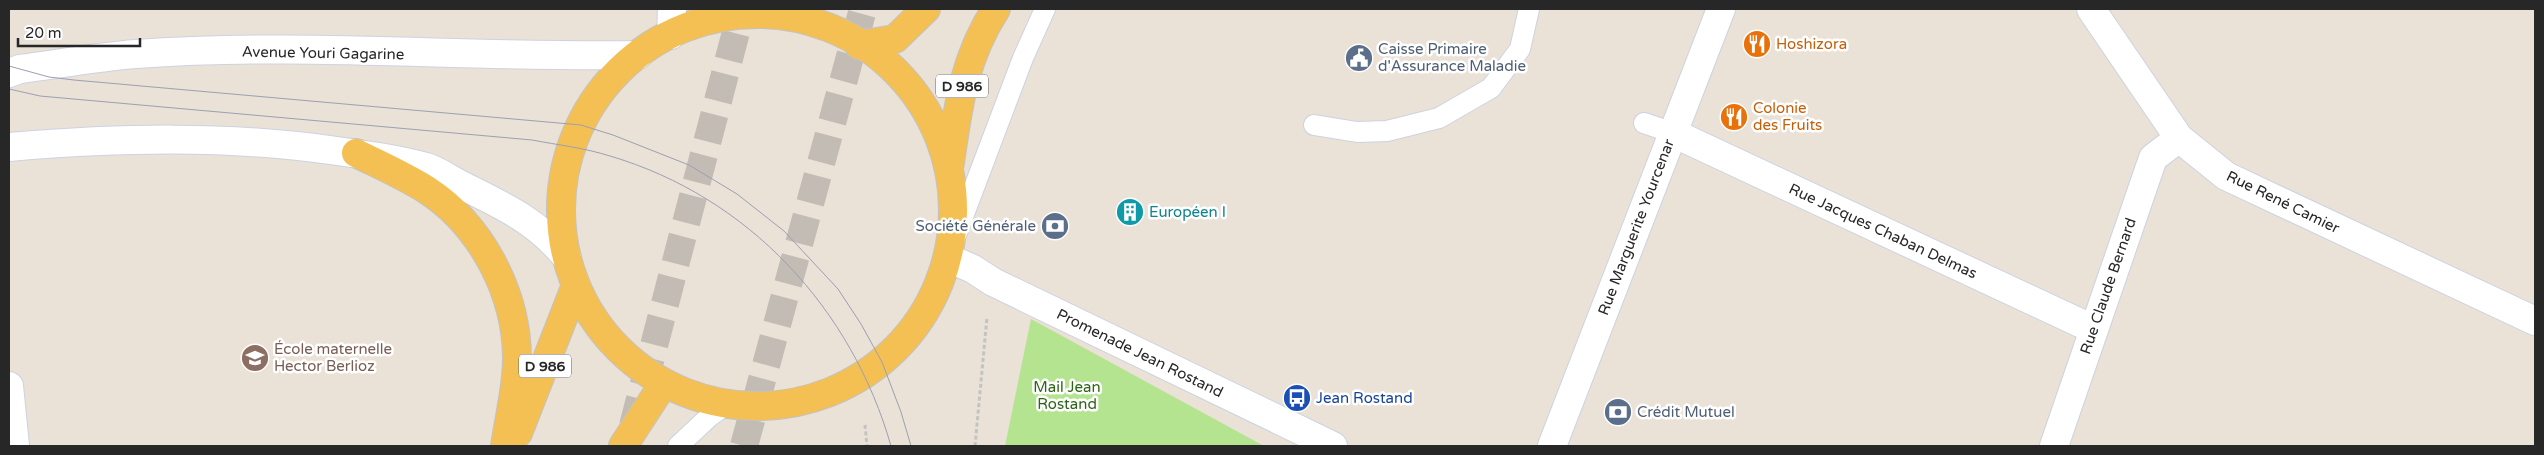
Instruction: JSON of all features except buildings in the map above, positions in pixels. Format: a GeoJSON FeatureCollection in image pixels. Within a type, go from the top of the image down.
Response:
{"type":"FeatureCollection","features":[{"type":"Feature","properties":{"kind":"main road"},"geometry":{"type":"LineString","coordinates":[[859,45],[894,39],[926,9]]}},
{"type":"Feature","properties":{"kind":"main road","name":"D 986"},"geometry":{"type":"LineString","coordinates":[[949,169],[961,87],[968,62],[978,38],[996,9]]}},
{"type":"Feature","properties":{"kind":"main road"},"geometry":{"type":"LineString","coordinates":[[756,15],[800,16],[832,28],[859,45],[888,67],[910,88],[925,108],[938,135],[949,169],[952,216],[949,254],[941,282],[916,326],[903,344],[865,374],[842,387],[811,398],[776,405],[727,404],[695,396],[664,382],[639,367],[598,327],[576,285],[567,258],[559,214],[560,192],[572,147],[593,104],[612,79],[671,22],[756,15]]}},
{"type":"Feature","properties":{"kind":"main road"},"geometry":{"type":"LineString","coordinates":[[356,153],[401,174],[443,202],[471,230],[497,271],[510,314],[516,351],[515,383],[505,446]]}},
{"type":"Feature","properties":{"kind":"main road","name":"D 986"},"geometry":{"type":"LineString","coordinates":[[513,446],[576,285]]}},
{"type":"Feature","properties":{"kind":"main road"},"geometry":{"type":"LineString","coordinates":[[623,446],[664,382]]}},
{"type":"Feature","properties":{"kind":"street","name":"Rue Marguerite Yourcenar"},"geometry":{"type":"LineString","coordinates":[[1552,446],[1721,9]]}},
{"type":"Feature","properties":{"kind":"street","name":"Rue René Camier"},"geometry":{"type":"LineString","coordinates":[[2091,9],[2179,138],[2226,176],[2535,322]]}},
{"type":"Feature","properties":{"kind":"street","name":"Avenue Youri Gagarine"},"geometry":{"type":"LineString","coordinates":[[9,73],[136,54],[278,50],[541,56],[638,55]]}},
{"type":"Feature","properties":{"kind":"street","name":"Rue Jacques Chaban Delmas"},"geometry":{"type":"LineString","coordinates":[[1673,133],[2093,329]]}},
{"type":"Feature","properties":{"kind":"street","name":"Rue Claude Bernard"},"geometry":{"type":"LineString","coordinates":[[2054,446],[2153,158],[2179,138]]}},
{"type":"Feature","properties":{"kind":"street"},"geometry":{"type":"LineString","coordinates":[[9,147],[78,141],[172,139],[262,143],[356,153],[428,168],[535,225],[552,239],[567,258]]}},
{"type":"Feature","properties":{"kind":"street","name":"Promenade Jean Rostand"},"geometry":{"type":"LineString","coordinates":[[949,254],[993,282],[1333,446]]}},
{"type":"Feature","properties":{"kind":"street"},"geometry":{"type":"LineString","coordinates":[[9,386],[15,446]]}},
{"type":"Feature","properties":{"kind":"lane"},"geometry":{"type":"LineString","coordinates":[[949,254],[1023,58],[1045,9]]}},
{"type":"Feature","properties":{"kind":"lane"},"geometry":{"type":"LineString","coordinates":[[1314,125],[1357,132],[1387,131],[1438,118],[1491,88],[1520,49],[1529,9]]}},
{"type":"Feature","properties":{"kind":"lane"},"geometry":{"type":"LineString","coordinates":[[1644,123],[1673,133]]}},
{"type":"Feature","properties":{"kind":"lane"},"geometry":{"type":"LineString","coordinates":[[678,446],[727,404]]}},
{"type":"Feature","properties":{"kind":"path"},"geometry":{"type":"LineString","coordinates":[[975,446],[988,312]]}},
{"type":"Feature","properties":{"kind":"path"},"geometry":{"type":"LineString","coordinates":[[866,425],[868,446]]}},
{"type":"Feature","properties":{"kind":"green space","name":"Mail Jean Rostand"},"geometry":{"type":"Polygon","coordinates":[[[1031,319],[1264,446],[1005,446],[1031,319]]]}},
{"type":"Feature","properties":{"kind":"tunnel"},"geometry":{"type":"LineString","coordinates":[[633,426],[742,9]]}},
{"type":"Feature","properties":{"kind":"tunnel"},"geometry":{"type":"LineString","coordinates":[[744,446],[863,9]]}},
{"type":"Feature","properties":{"kind":"tram line"},"geometry":{"type":"LineString","coordinates":[[9,66],[49,77],[74,80],[581,125],[613,135],[689,165],[737,194],[784,231],[838,289],[861,324],[882,362],[901,412],[911,446]]}},
{"type":"Feature","properties":{"kind":"tram line"},"geometry":{"type":"LineString","coordinates":[[9,89],[40,96],[532,140],[601,153],[660,175],[707,199],[750,230],[788,265],[822,305],[850,349],[873,396],[891,446]]}},
{"type":"Feature","properties":{"kind":"place","name":"Hoshizora"},"geometry":{"type":"Point","coordinates":[1757,44]}},
{"type":"Feature","properties":{"kind":"place","name":"Caisse Primaire d'Assurance Maladie"},"geometry":{"type":"Point","coordinates":[1359,58]}},
{"type":"Feature","properties":{"kind":"place","name":"Colonie des Fruits"},"geometry":{"type":"Point","coordinates":[1734,117]}},
{"type":"Feature","properties":{"kind":"place","name":"Européen I"},"geometry":{"type":"Point","coordinates":[1130,212]}},
{"type":"Feature","properties":{"kind":"place","name":"Société Générale"},"geometry":{"type":"Point","coordinates":[1055,226]}},
{"type":"Feature","properties":{"kind":"place","name":"École maternelle Hector Berlioz"},"geometry":{"type":"Point","coordinates":[255,358]}},
{"type":"Feature","properties":{"kind":"place","name":"Jean Rostand"},"geometry":{"type":"Point","coordinates":[1297,398]}},
{"type":"Feature","properties":{"kind":"place","name":"Crédit Mutuel"},"geometry":{"type":"Point","coordinates":[1618,412]}}]}
